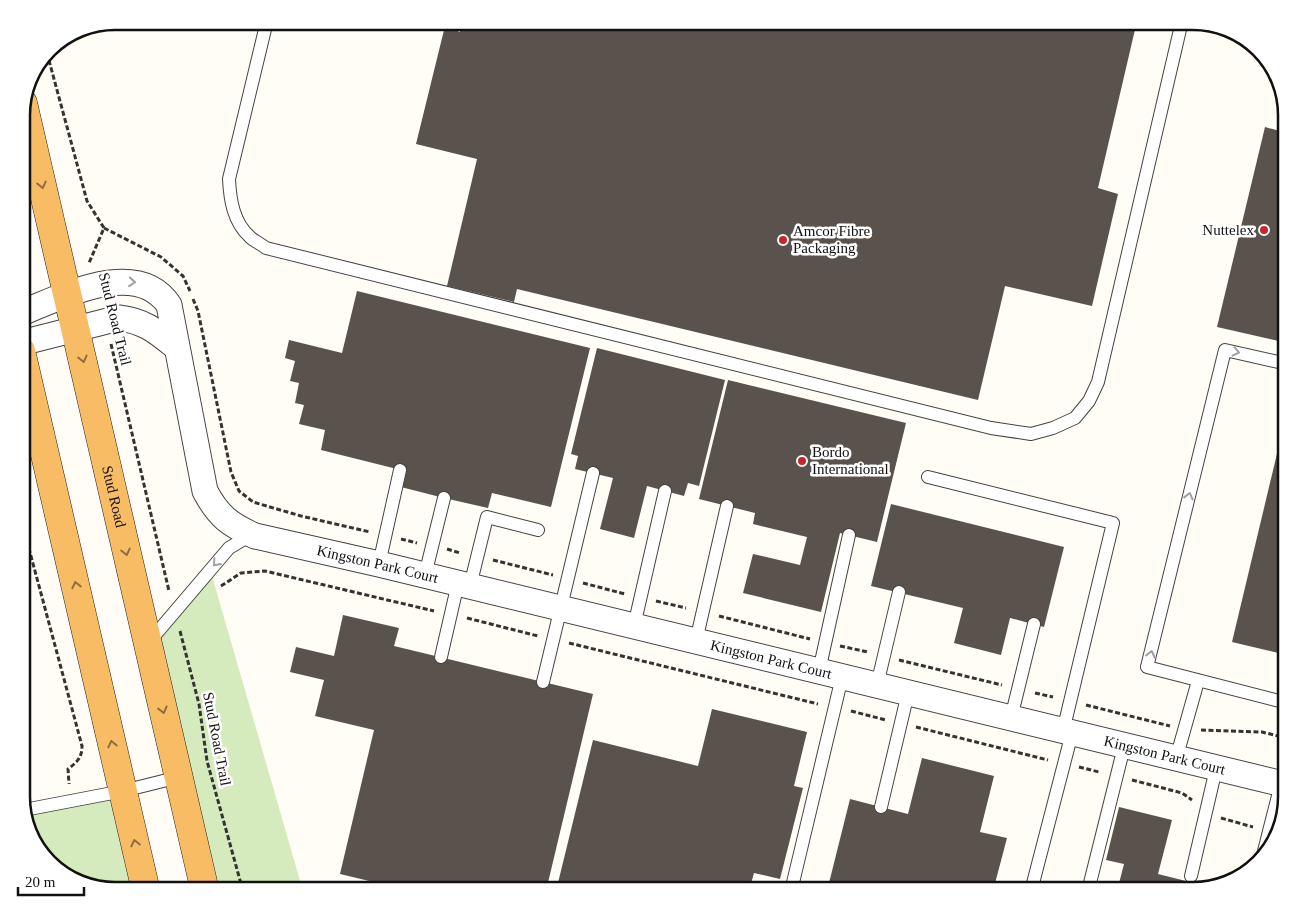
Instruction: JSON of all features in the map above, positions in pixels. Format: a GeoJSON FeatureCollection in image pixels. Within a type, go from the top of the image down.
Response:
{"type":"FeatureCollection","features":[{"type":"Feature","properties":{"kind":"highway","name":"Stud Road"},"geometry":{"type":"LineString","coordinates":[[30,133],[203,882]]}},
{"type":"Feature","properties":{"kind":"highway"},"geometry":{"type":"LineString","coordinates":[[30,385],[144,882]]}},
{"type":"Feature","properties":{"kind":"highway"},"geometry":{"type":"LineString","coordinates":[[30,429],[44,444]]}},
{"type":"Feature","properties":{"kind":"street","name":"Kingston Park Court"},"geometry":{"type":"LineString","coordinates":[[30,310],[95,286],[130,282],[146,285],[159,292],[169,305],[205,491],[214,507],[225,520],[255,536],[379,564],[1278,784]]}},
{"type":"Feature","properties":{"kind":"street"},"geometry":{"type":"LineString","coordinates":[[30,341],[120,318],[148,326],[176,347]]}},
{"type":"Feature","properties":{"kind":"lane"},"geometry":{"type":"LineString","coordinates":[[265,30],[229,179],[230,201],[236,218],[248,236],[266,248],[991,428],[1031,434],[1053,428],[1075,418],[1089,401],[1098,382],[1180,30]]}},
{"type":"Feature","properties":{"kind":"lane"},"geometry":{"type":"LineString","coordinates":[[1278,362],[1225,350],[1147,667],[1278,701]]}},
{"type":"Feature","properties":{"kind":"lane"},"geometry":{"type":"LineString","coordinates":[[379,564],[400,470]]}},
{"type":"Feature","properties":{"kind":"lane"},"geometry":{"type":"LineString","coordinates":[[543,682],[593,473]]}},
{"type":"Feature","properties":{"kind":"lane"},"geometry":{"type":"LineString","coordinates":[[928,477],[1113,523],[1067,732],[1064,764],[1033,882]]}},
{"type":"Feature","properties":{"kind":"lane"},"geometry":{"type":"LineString","coordinates":[[634,626],[665,491]]}},
{"type":"Feature","properties":{"kind":"lane"},"geometry":{"type":"LineString","coordinates":[[424,575],[444,498]]}},
{"type":"Feature","properties":{"kind":"lane"},"geometry":{"type":"LineString","coordinates":[[696,642],[727,506]]}},
{"type":"Feature","properties":{"kind":"lane"},"geometry":{"type":"LineString","coordinates":[[441,657],[451,614],[464,585],[487,517],[538,530]]}},
{"type":"Feature","properties":{"kind":"lane"},"geometry":{"type":"LineString","coordinates":[[147,645],[229,548],[244,539],[255,536]]}},
{"type":"Feature","properties":{"kind":"lane"},"geometry":{"type":"LineString","coordinates":[[793,882],[835,708],[830,674],[849,536]]}},
{"type":"Feature","properties":{"kind":"lane"},"geometry":{"type":"LineString","coordinates":[[877,685],[899,592]]}},
{"type":"Feature","properties":{"kind":"lane"},"geometry":{"type":"LineString","coordinates":[[1011,718],[1034,624]]}},
{"type":"Feature","properties":{"kind":"lane"},"geometry":{"type":"LineString","coordinates":[[1176,759],[1198,681]]}},
{"type":"Feature","properties":{"kind":"lane"},"geometry":{"type":"LineString","coordinates":[[881,807],[908,693]]}},
{"type":"Feature","properties":{"kind":"lane"},"geometry":{"type":"LineString","coordinates":[[1090,882],[1124,747]]}},
{"type":"Feature","properties":{"kind":"lane"},"geometry":{"type":"LineString","coordinates":[[1191,876],[1216,769]]}},
{"type":"Feature","properties":{"kind":"lane"},"geometry":{"type":"LineString","coordinates":[[31,809],[123,791],[179,777]]}},
{"type":"Feature","properties":{"kind":"lane"},"geometry":{"type":"LineString","coordinates":[[1267,838],[1277,805]]}},
{"type":"Feature","properties":{"kind":"path","name":"Stud Road Trail"},"geometry":{"type":"LineString","coordinates":[[49,62],[87,201],[104,228],[89,261],[95,286]]}},
{"type":"Feature","properties":{"kind":"path","name":"Stud Road Trail"},"geometry":{"type":"LineString","coordinates":[[104,322],[110,340],[171,600]]}},
{"type":"Feature","properties":{"kind":"path"},"geometry":{"type":"LineString","coordinates":[[30,549],[82,746],[82,754],[79,761],[68,769],[73,800]]}},
{"type":"Feature","properties":{"kind":"path"},"geometry":{"type":"LineString","coordinates":[[218,589],[241,573],[265,571],[451,614],[1182,792],[1224,820],[1269,830]]}},
{"type":"Feature","properties":{"kind":"path","name":"Stud Road Trail"},"geometry":{"type":"LineString","coordinates":[[180,630],[199,704],[207,761],[241,882]]}},
{"type":"Feature","properties":{"kind":"green space"},"geometry":{"type":"Polygon","coordinates":[[[210,569],[300,882],[202,882],[147,645],[210,569]]]}},
{"type":"Feature","properties":{"kind":"green space"},"geometry":{"type":"Polygon","coordinates":[[[123,791],[144,882],[104,881],[78,873],[59,861],[41,839],[33,819],[30,801],[32,808],[123,791]]]}},
{"type":"Feature","properties":{"kind":"building","name":"Amcor Fibre Packaging"},"geometry":{"type":"Polygon","coordinates":[[[444,30],[460,32],[460,30],[1135,30],[1098,188],[1118,194],[1092,306],[1005,286],[978,400],[517,289],[514,302],[447,286],[477,159],[416,144],[444,30]]]}},
{"type":"Feature","properties":{"kind":"building","name":"Nuttelex"},"geometry":{"type":"Polygon","coordinates":[[[1265,127],[1278,131],[1278,341],[1217,327],[1265,127]]]}},
{"type":"Feature","properties":{"kind":"building"},"geometry":{"type":"Polygon","coordinates":[[[357,291],[590,348],[551,507],[492,493],[488,508],[444,498],[401,487],[405,471],[321,450],[325,430],[299,424],[304,405],[295,403],[299,383],[290,381],[295,361],[285,358],[289,340],[342,353],[357,291]]]}},
{"type":"Feature","properties":{"kind":"building"},"geometry":{"type":"Polygon","coordinates":[[[597,348],[725,380],[699,486],[688,483],[684,496],[647,486],[634,538],[600,529],[613,478],[575,469],[578,456],[571,454],[597,348]]]}},
{"type":"Feature","properties":{"kind":"building","name":"Bordo International"},"geometry":{"type":"Polygon","coordinates":[[[728,380],[906,423],[877,542],[840,533],[821,612],[743,593],[753,554],[800,565],[807,537],[753,524],[755,513],[699,499],[728,380]]]}},
{"type":"Feature","properties":{"kind":"building"},"geometry":{"type":"Polygon","coordinates":[[[1278,449],[1278,653],[1232,642],[1278,449]]]}},
{"type":"Feature","properties":{"kind":"building"},"geometry":{"type":"Polygon","coordinates":[[[891,504],[1064,547],[1044,627],[1010,618],[1001,655],[954,643],[963,608],[871,586],[891,504]]]}},
{"type":"Feature","properties":{"kind":"building"},"geometry":{"type":"Polygon","coordinates":[[[343,615],[399,628],[394,646],[593,694],[548,882],[373,882],[340,874],[374,730],[315,716],[324,680],[290,672],[296,647],[334,656],[343,615]]]}},
{"type":"Feature","properties":{"kind":"building"},"geometry":{"type":"Polygon","coordinates":[[[712,709],[807,732],[794,786],[803,788],[780,879],[754,873],[752,882],[558,882],[593,740],[698,766],[712,709]]]}},
{"type":"Feature","properties":{"kind":"building"},"geometry":{"type":"Polygon","coordinates":[[[922,758],[994,776],[980,832],[1007,838],[995,882],[829,882],[850,799],[908,814],[922,758]]]}},
{"type":"Feature","properties":{"kind":"building"},"geometry":{"type":"Polygon","coordinates":[[[1119,807],[1172,820],[1158,874],[1190,882],[1119,882],[1124,864],[1106,860],[1119,807]]]}},
{"type":"Feature","properties":{"kind":"place","name":"Nuttelex"},"geometry":{"type":"Point","coordinates":[1264,230]}},
{"type":"Feature","properties":{"kind":"place","name":"Amcor Fibre Packaging"},"geometry":{"type":"Point","coordinates":[783,240]}},
{"type":"Feature","properties":{"kind":"place","name":"Bordo International"},"geometry":{"type":"Point","coordinates":[802,461]}}]}
